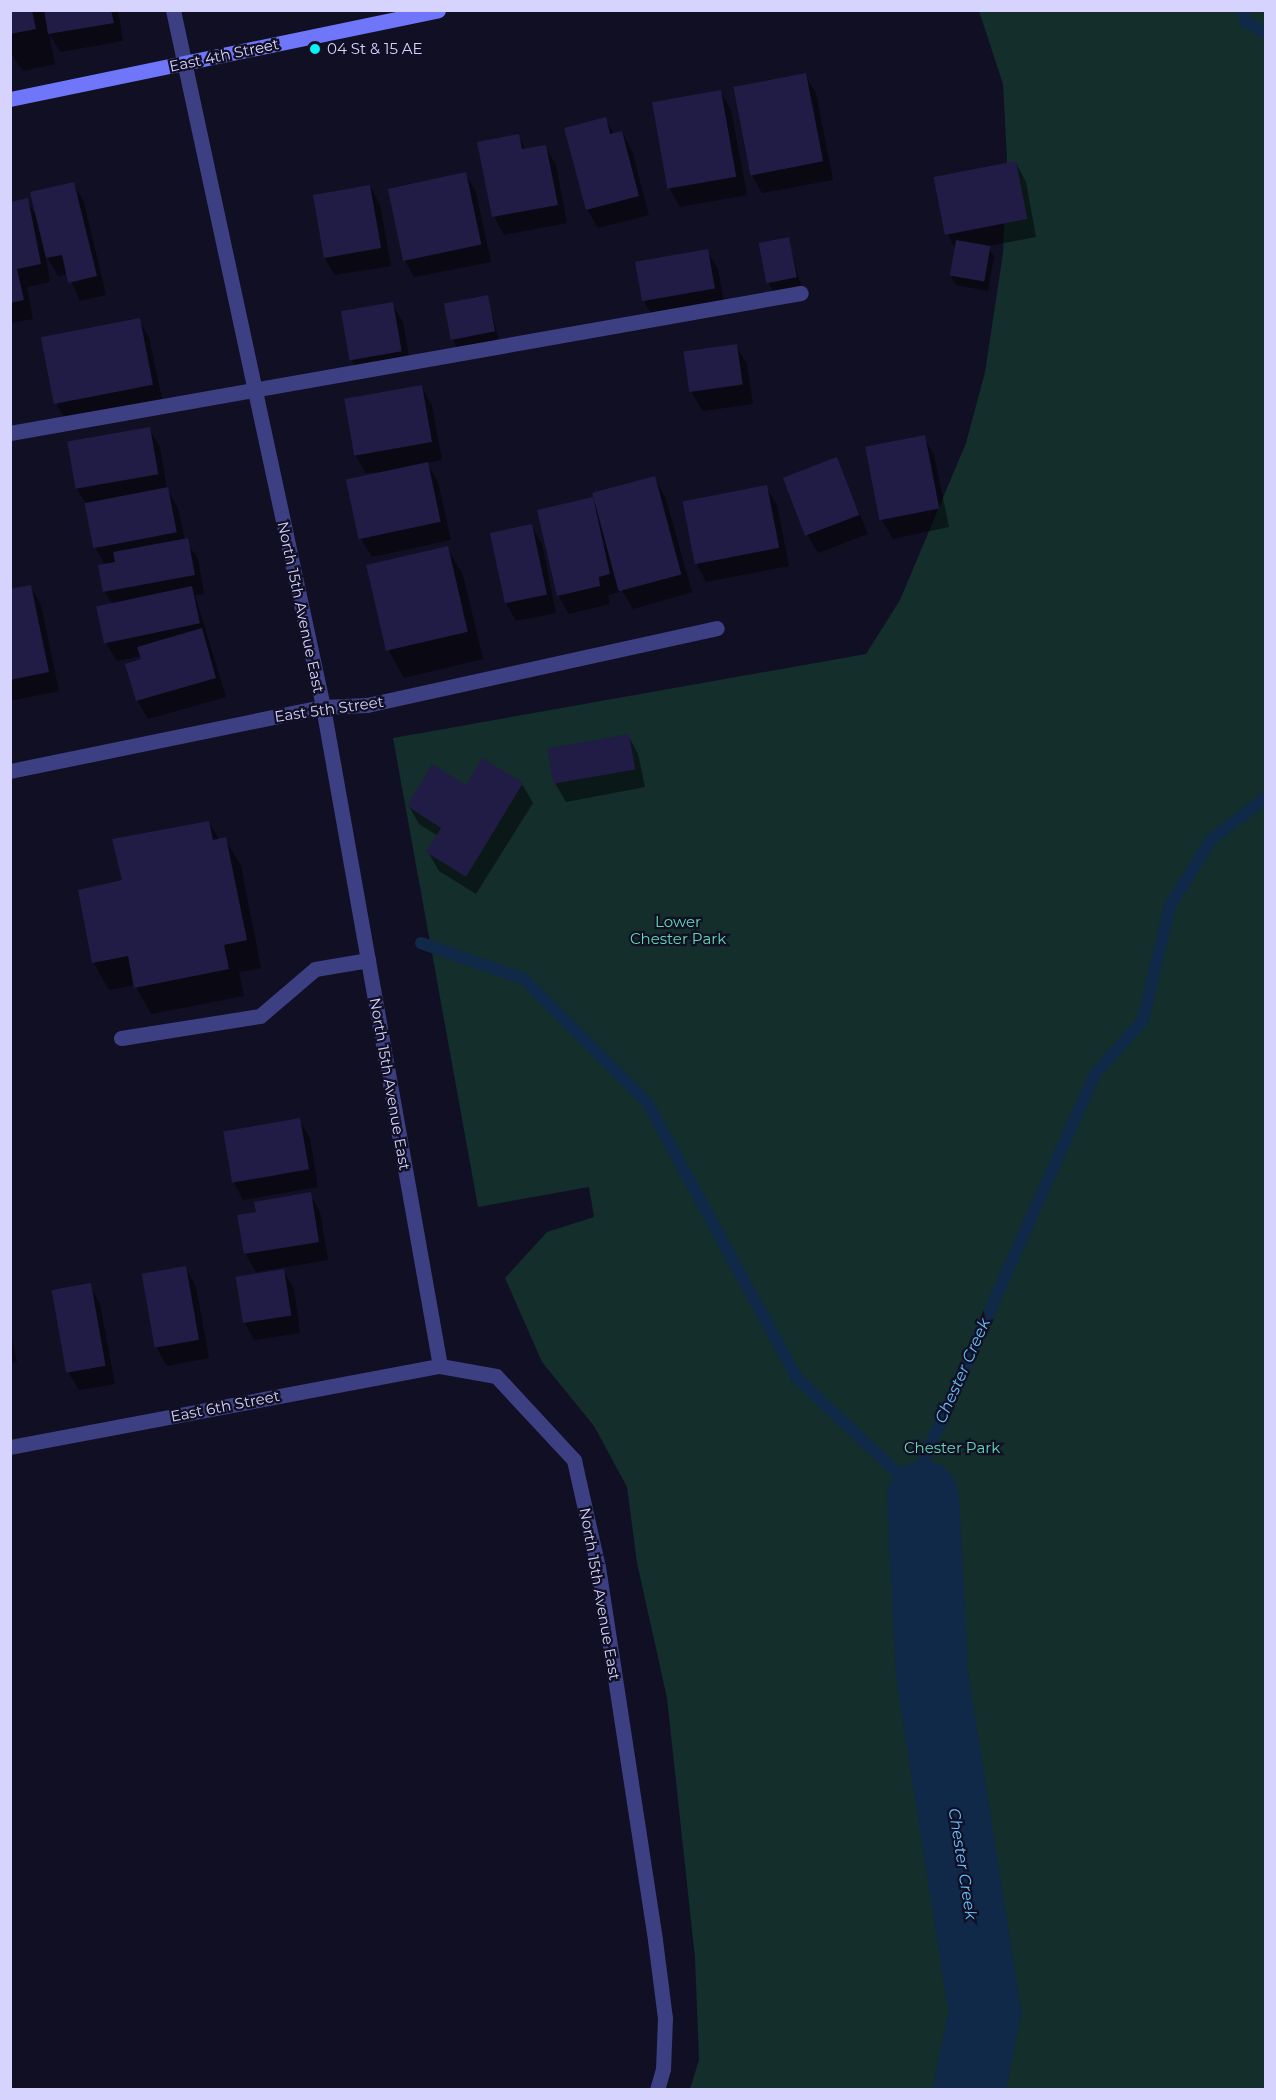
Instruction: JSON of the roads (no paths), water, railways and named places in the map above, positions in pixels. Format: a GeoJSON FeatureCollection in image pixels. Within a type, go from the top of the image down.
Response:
{"type":"FeatureCollection","features":[{"type":"Feature","properties":{"kind":"main road","name":"East 4th Street"},"geometry":{"type":"LineString","coordinates":[[10,99],[438,10]]}},
{"type":"Feature","properties":{"kind":"street","name":"North 15th Avenue East"},"geometry":{"type":"LineString","coordinates":[[173,10],[182,63],[322,706],[440,1366],[496,1376],[574,1460],[598,1566],[657,1951],[665,2018],[663,2069],[657,2090]]}},
{"type":"Feature","properties":{"kind":"street"},"geometry":{"type":"LineString","coordinates":[[10,433],[253,388],[801,293]]}},
{"type":"Feature","properties":{"kind":"street","name":"East 5th Street"},"geometry":{"type":"LineString","coordinates":[[10,771],[322,706],[367,705],[717,628]]}},
{"type":"Feature","properties":{"kind":"street"},"geometry":{"type":"LineString","coordinates":[[121,1038],[260,1016],[315,969],[368,960]]}},
{"type":"Feature","properties":{"kind":"street","name":"East 6th Street"},"geometry":{"type":"LineString","coordinates":[[10,1447],[440,1366]]}},
{"type":"Feature","properties":{"kind":"waterway","name":"Chester Creek"},"geometry":{"type":"LineString","coordinates":[[1244,10],[1246,22],[1266,33]]}},
{"type":"Feature","properties":{"kind":"waterway","name":"Chester Creek"},"geometry":{"type":"LineString","coordinates":[[923,1497],[922,1464],[1094,1075],[1143,1020],[1170,906],[1211,840],[1266,797]]}},
{"type":"Feature","properties":{"kind":"waterway"},"geometry":{"type":"LineString","coordinates":[[421,943],[524,979],[647,1102],[797,1378],[923,1497]]}},
{"type":"Feature","properties":{"kind":"waterway","name":"Chester Creek"},"geometry":{"type":"LineString","coordinates":[[923,1497],[932,1674],[985,2013],[969,2090]]}},
{"type":"Feature","properties":{"kind":"place","name":"04 St & 15 AE"},"geometry":{"type":"Point","coordinates":[315,49]}},
{"type":"Feature","properties":{"kind":"park label","name":"Lower Chester Park"},"geometry":{"type":"Point","coordinates":[678,930]}},
{"type":"Feature","properties":{"kind":"park label","name":"Chester Park"},"geometry":{"type":"Point","coordinates":[952,1448]}}]}
